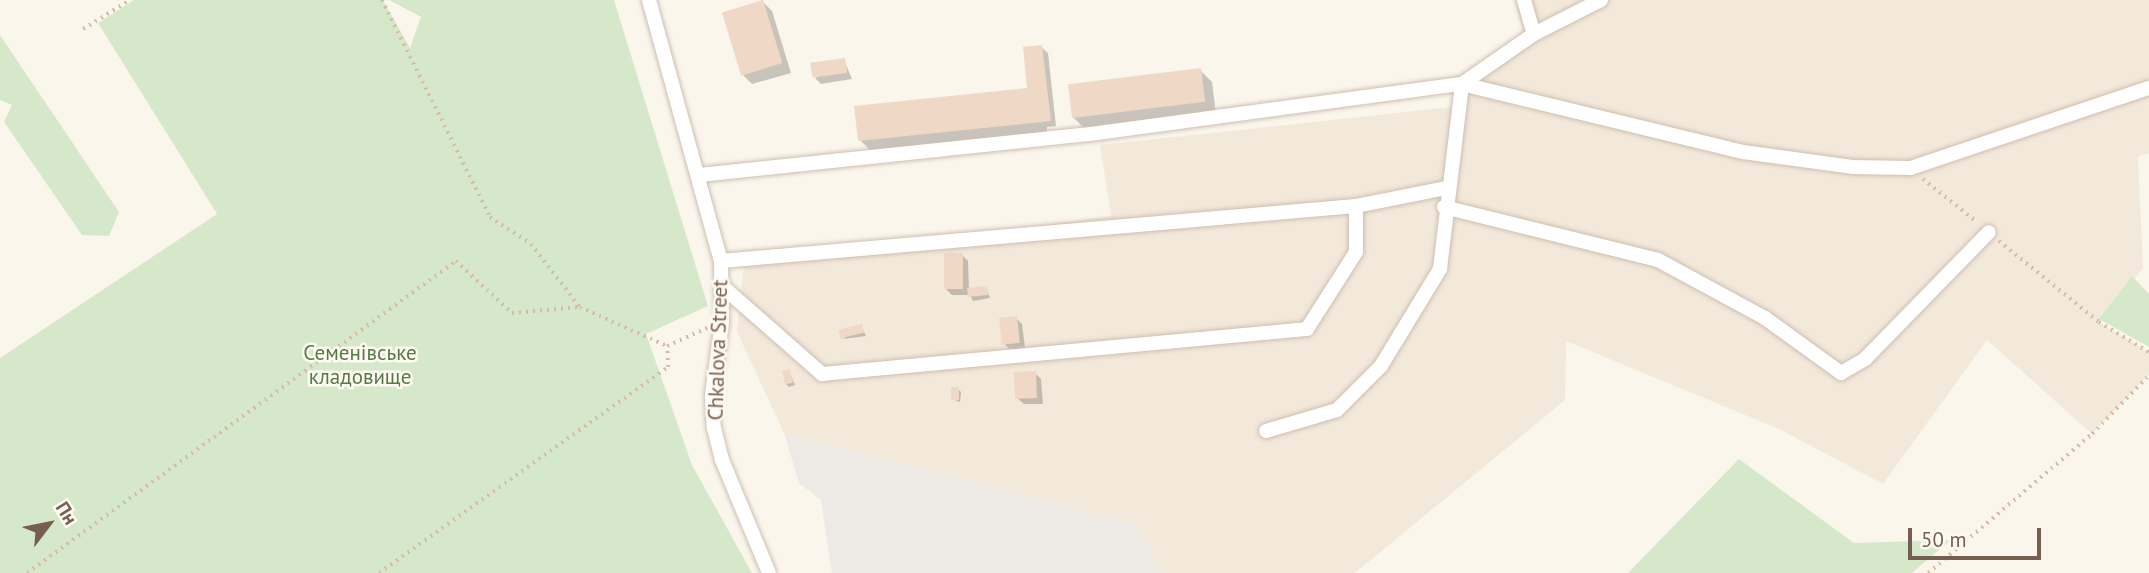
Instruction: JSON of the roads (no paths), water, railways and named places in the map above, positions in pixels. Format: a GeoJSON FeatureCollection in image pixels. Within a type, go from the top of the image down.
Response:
{"type":"FeatureCollection","features":[{"type":"Feature","properties":{"kind":"street","name":"Chkalova Street"},"geometry":{"type":"LineString","coordinates":[[649,0],[721,261],[722,321],[712,394],[714,428],[722,460],[769,573]]}},
{"type":"Feature","properties":{"kind":"street"},"geometry":{"type":"LineString","coordinates":[[1524,0],[1534,34]]}},
{"type":"Feature","properties":{"kind":"street"},"geometry":{"type":"LineString","coordinates":[[1266,431],[1337,410],[1381,366],[1440,269],[1446,188],[1461,84],[1534,34],[1601,0]]}},
{"type":"Feature","properties":{"kind":"street"},"geometry":{"type":"LineString","coordinates":[[699,175],[1098,133],[1461,84],[1743,152],[1852,167],[1911,168],[2149,89]]}},
{"type":"Feature","properties":{"kind":"street"},"geometry":{"type":"LineString","coordinates":[[721,261],[1356,206],[1446,188]]}},
{"type":"Feature","properties":{"kind":"street"},"geometry":{"type":"LineString","coordinates":[[723,287],[822,374],[1307,329],[1356,252],[1356,206]]}},
{"type":"Feature","properties":{"kind":"street"},"geometry":{"type":"LineString","coordinates":[[1444,207],[1658,260],[1765,318],[1841,373],[1865,359],[1989,232]]}},
{"type":"Feature","properties":{"kind":"park label","name":"Семенівське кладовище"},"geometry":{"type":"Point","coordinates":[360,365]}}]}
